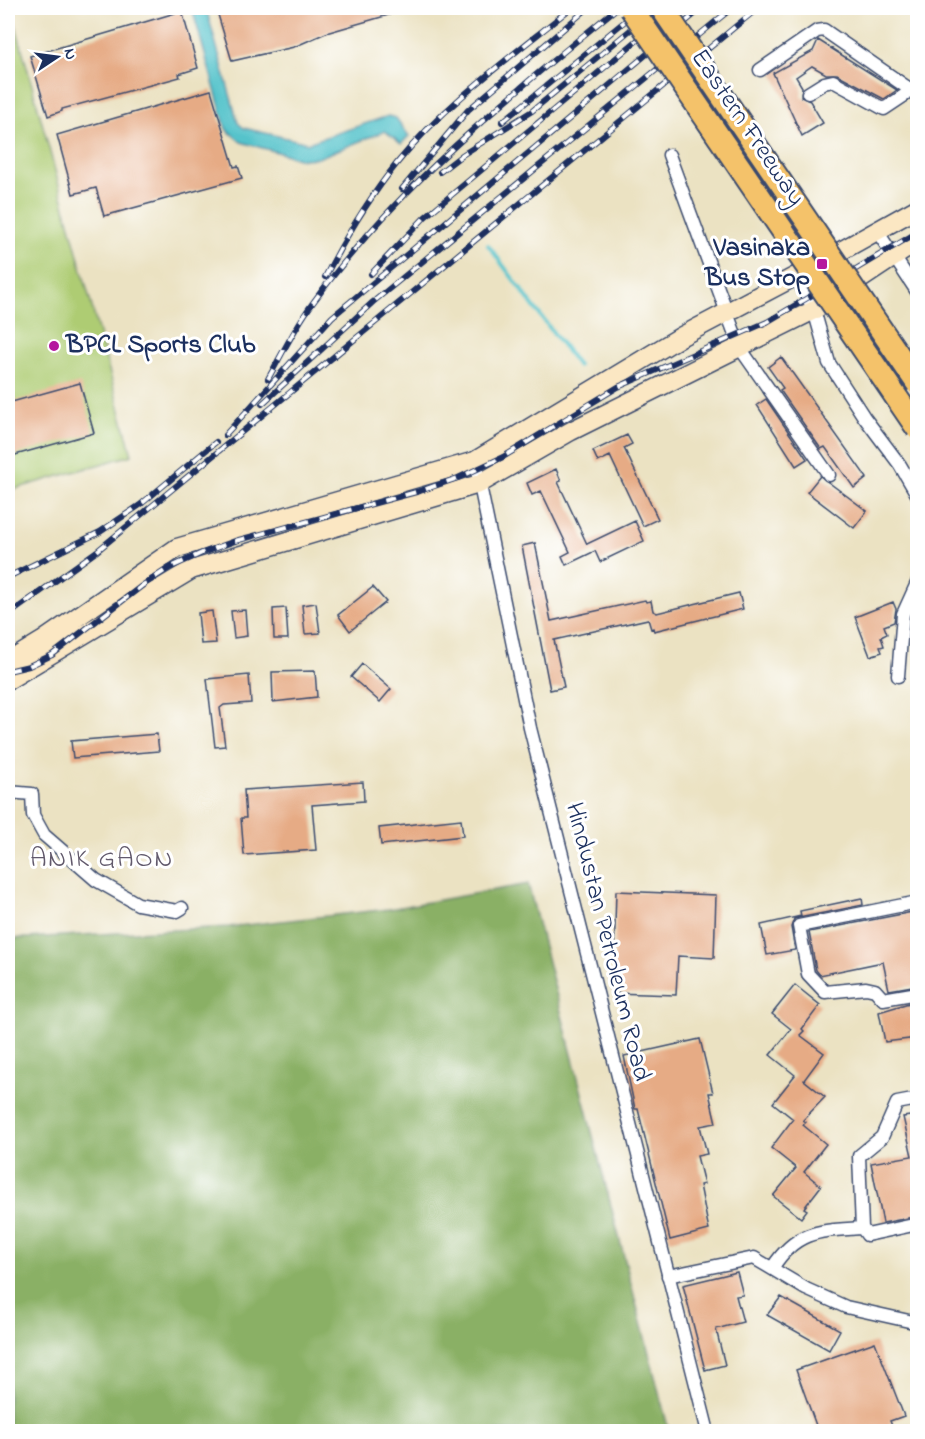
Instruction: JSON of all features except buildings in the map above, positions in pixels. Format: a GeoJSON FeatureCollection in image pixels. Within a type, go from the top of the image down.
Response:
{"type":"FeatureCollection","features":[{"type":"Feature","properties":{"kind":"highway","name":"Eastern Freeway"},"geometry":{"type":"LineString","coordinates":[[631,8],[918,429]]}},
{"type":"Feature","properties":{"kind":"highway","name":"Eastern Freeway"},"geometry":{"type":"LineString","coordinates":[[662,8],[918,384]]}},
{"type":"Feature","properties":{"kind":"main road"},"geometry":{"type":"LineString","coordinates":[[8,662],[44,640],[177,548],[469,462],[682,336],[727,314],[877,231],[915,214]]}},
{"type":"Feature","properties":{"kind":"main road"},"geometry":{"type":"LineString","coordinates":[[8,680],[191,570],[474,486],[572,431],[814,310],[918,242]]}},
{"type":"Feature","properties":{"kind":"street"},"geometry":{"type":"LineString","coordinates":[[760,70],[817,31],[824,30],[914,93],[884,109],[833,81],[824,82],[808,93]]}},
{"type":"Feature","properties":{"kind":"street"},"geometry":{"type":"LineString","coordinates":[[669,155],[740,348],[829,475]]}},
{"type":"Feature","properties":{"kind":"street"},"geometry":{"type":"LineString","coordinates":[[877,231],[918,293]]}},
{"type":"Feature","properties":{"kind":"street"},"geometry":{"type":"LineString","coordinates":[[796,276],[814,310],[829,363],[864,417],[900,465],[918,495]]}},
{"type":"Feature","properties":{"kind":"street","name":"Hindustan Petroleum Road"},"geometry":{"type":"LineString","coordinates":[[469,462],[530,728],[708,1431]]}},
{"type":"Feature","properties":{"kind":"street"},"geometry":{"type":"LineString","coordinates":[[897,676],[903,614],[918,581]]}},
{"type":"Feature","properties":{"kind":"street"},"geometry":{"type":"LineString","coordinates":[[8,792],[32,794],[33,815],[44,835],[96,880],[138,904],[177,911],[182,908]]}},
{"type":"Feature","properties":{"kind":"street"},"geometry":{"type":"LineString","coordinates":[[918,902],[799,926],[808,974],[825,992],[866,988],[875,990],[883,999],[918,993]]}},
{"type":"Feature","properties":{"kind":"street"},"geometry":{"type":"LineString","coordinates":[[918,1099],[897,1103],[882,1137],[859,1156],[862,1228],[867,1235],[918,1224]]}},
{"type":"Feature","properties":{"kind":"street"},"geometry":{"type":"LineString","coordinates":[[773,1267],[782,1253],[814,1231],[862,1228]]}},
{"type":"Feature","properties":{"kind":"street"},"geometry":{"type":"LineString","coordinates":[[668,1275],[754,1258],[773,1267],[806,1289],[846,1307],[918,1323]]}},
{"type":"Feature","properties":{"kind":"green space","name":"BPCL Sports Club"},"geometry":{"type":"Polygon","coordinates":[[[8,8],[11,8],[132,455],[8,491],[8,8]]]}},
{"type":"Feature","properties":{"kind":"green space"},"geometry":{"type":"Polygon","coordinates":[[[528,884],[669,1431],[8,1431],[8,939],[228,927],[389,909],[528,884]]]}},
{"type":"Feature","properties":{"kind":"water"},"geometry":{"type":"Polygon","coordinates":[[[192,8],[206,8],[238,123],[244,128],[308,143],[388,116],[396,118],[409,136],[401,144],[385,131],[318,158],[302,159],[241,142],[226,129],[192,8]]]}},
{"type":"Feature","properties":{"kind":"waterway"},"geometry":{"type":"LineString","coordinates":[[488,245],[578,366]]}},
{"type":"Feature","properties":{"kind":"railway"},"geometry":{"type":"LineString","coordinates":[[325,277],[368,203],[417,140],[480,81],[571,8]]}},
{"type":"Feature","properties":{"kind":"railway"},"geometry":{"type":"LineString","coordinates":[[402,189],[468,110],[588,8]]}},
{"type":"Feature","properties":{"kind":"railway"},"geometry":{"type":"LineString","coordinates":[[268,379],[294,331],[312,304],[379,222],[416,183],[494,110],[617,8]]}},
{"type":"Feature","properties":{"kind":"railway"},"geometry":{"type":"LineString","coordinates":[[502,122],[641,8]]}},
{"type":"Feature","properties":{"kind":"railway"},"geometry":{"type":"LineString","coordinates":[[440,172],[462,155],[532,111],[657,8]]}},
{"type":"Feature","properties":{"kind":"railway"},"geometry":{"type":"LineString","coordinates":[[371,274],[425,217],[676,8]]}},
{"type":"Feature","properties":{"kind":"railway"},"geometry":{"type":"LineString","coordinates":[[225,435],[332,317],[702,8]]}},
{"type":"Feature","properties":{"kind":"railway"},"geometry":{"type":"LineString","coordinates":[[262,404],[373,302],[732,8]]}},
{"type":"Feature","properties":{"kind":"railway"},"geometry":{"type":"LineString","coordinates":[[8,615],[97,551],[758,8]]}},
{"type":"Feature","properties":{"kind":"railway"},"geometry":{"type":"LineString","coordinates":[[8,671],[29,666],[52,655],[143,585],[169,568],[235,541],[420,491],[458,478],[503,457],[618,387],[767,322],[918,232]]}},
{"type":"Feature","properties":{"kind":"railway"},"geometry":{"type":"LineString","coordinates":[[8,577],[100,532],[140,505],[216,442]]}},
{"type":"Feature","properties":{"kind":"place","name":"Vasinaka Bus Stop"},"geometry":{"type":"Point","coordinates":[822,264]}},
{"type":"Feature","properties":{"kind":"place","name":"BPCL Sports Club"},"geometry":{"type":"Point","coordinates":[54,346]}},
{"type":"Feature","properties":{"kind":"district","name":"ANIK GAON"},"geometry":{"type":"Point","coordinates":[102,859]}}]}
